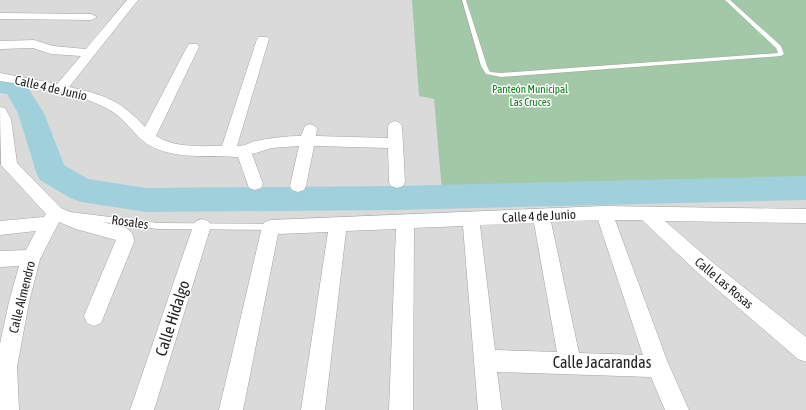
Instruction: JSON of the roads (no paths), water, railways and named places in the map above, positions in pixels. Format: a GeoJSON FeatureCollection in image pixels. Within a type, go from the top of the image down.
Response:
{"type":"FeatureCollection","features":[{"type":"Feature","properties":{"kind":"street"},"geometry":{"type":"LineString","coordinates":[[60,89],[133,0]]}},
{"type":"Feature","properties":{"kind":"street"},"geometry":{"type":"LineString","coordinates":[[0,16],[91,17]]}},
{"type":"Feature","properties":{"kind":"street"},"geometry":{"type":"LineString","coordinates":[[236,151],[263,39]]}},
{"type":"Feature","properties":{"kind":"street"},"geometry":{"type":"LineString","coordinates":[[0,45],[34,44],[51,50],[89,53]]}},
{"type":"Feature","properties":{"kind":"street"},"geometry":{"type":"LineString","coordinates":[[147,138],[193,47]]}},
{"type":"Feature","properties":{"kind":"street","name":"Calle 4 de Junio"},"geometry":{"type":"LineString","coordinates":[[0,77],[82,93],[99,100],[120,111],[147,138],[162,146],[182,151],[236,151]]}},
{"type":"Feature","properties":{"kind":"street"},"geometry":{"type":"LineString","coordinates":[[0,111],[4,119],[4,168],[53,218]]}},
{"type":"Feature","properties":{"kind":"street"},"geometry":{"type":"LineString","coordinates":[[395,126],[397,182]]}},
{"type":"Feature","properties":{"kind":"street"},"geometry":{"type":"LineString","coordinates":[[236,151],[309,135],[396,143]]}},
{"type":"Feature","properties":{"kind":"street"},"geometry":{"type":"LineString","coordinates":[[298,186],[309,135]]}},
{"type":"Feature","properties":{"kind":"street"},"geometry":{"type":"LineString","coordinates":[[236,151],[248,160],[255,184]]}},
{"type":"Feature","properties":{"kind":"street","name":"Calle 4 de Junio"},"geometry":{"type":"LineString","coordinates":[[271,227],[470,220],[604,213],[806,216]]}},
{"type":"Feature","properties":{"kind":"street","name":"Calle Jacarandas"},"geometry":{"type":"LineString","coordinates":[[484,361],[658,366],[604,213]]}},
{"type":"Feature","properties":{"kind":"street","name":"Calle Las Rosas"},"geometry":{"type":"LineString","coordinates":[[645,213],[700,264],[806,351]]}},
{"type":"Feature","properties":{"kind":"street"},"geometry":{"type":"LineString","coordinates":[[541,216],[570,363]]}},
{"type":"Feature","properties":{"kind":"street"},"geometry":{"type":"LineString","coordinates":[[0,228],[53,218],[120,233],[125,237],[125,242],[94,316]]}},
{"type":"Feature","properties":{"kind":"street","name":"Calle Almendro"},"geometry":{"type":"LineString","coordinates":[[7,410],[3,367],[31,258],[53,218]]}},
{"type":"Feature","properties":{"kind":"street"},"geometry":{"type":"LineString","coordinates":[[470,220],[490,410]]}},
{"type":"Feature","properties":{"kind":"street"},"geometry":{"type":"LineString","coordinates":[[402,410],[405,222]]}},
{"type":"Feature","properties":{"kind":"street"},"geometry":{"type":"LineString","coordinates":[[313,410],[338,224]]}},
{"type":"Feature","properties":{"kind":"street","name":"Calle Hidalgo"},"geometry":{"type":"LineString","coordinates":[[142,410],[202,226]]}},
{"type":"Feature","properties":{"kind":"street"},"geometry":{"type":"LineString","coordinates":[[231,410],[271,227]]}},
{"type":"Feature","properties":{"kind":"street"},"geometry":{"type":"LineString","coordinates":[[0,260],[31,258]]}},
{"type":"Feature","properties":{"kind":"street"},"geometry":{"type":"LineString","coordinates":[[658,366],[677,410]]}},
{"type":"Feature","properties":{"kind":"lane"},"geometry":{"type":"LineString","coordinates":[[464,0],[484,66],[488,73],[509,75],[782,54],[778,47],[727,0]]}},
{"type":"Feature","properties":{"kind":"lane","name":"Rosales"},"geometry":{"type":"LineString","coordinates":[[53,218],[158,226],[271,227]]}},
{"type":"Feature","properties":{"kind":"waterway"},"geometry":{"type":"LineString","coordinates":[[0,85],[16,88],[31,113],[51,172],[81,190],[146,200],[394,198],[806,188]]}},
{"type":"Feature","properties":{"kind":"park label","name":"Panteón Municipal Las Cruces"},"geometry":{"type":"Point","coordinates":[530,95]}}]}
